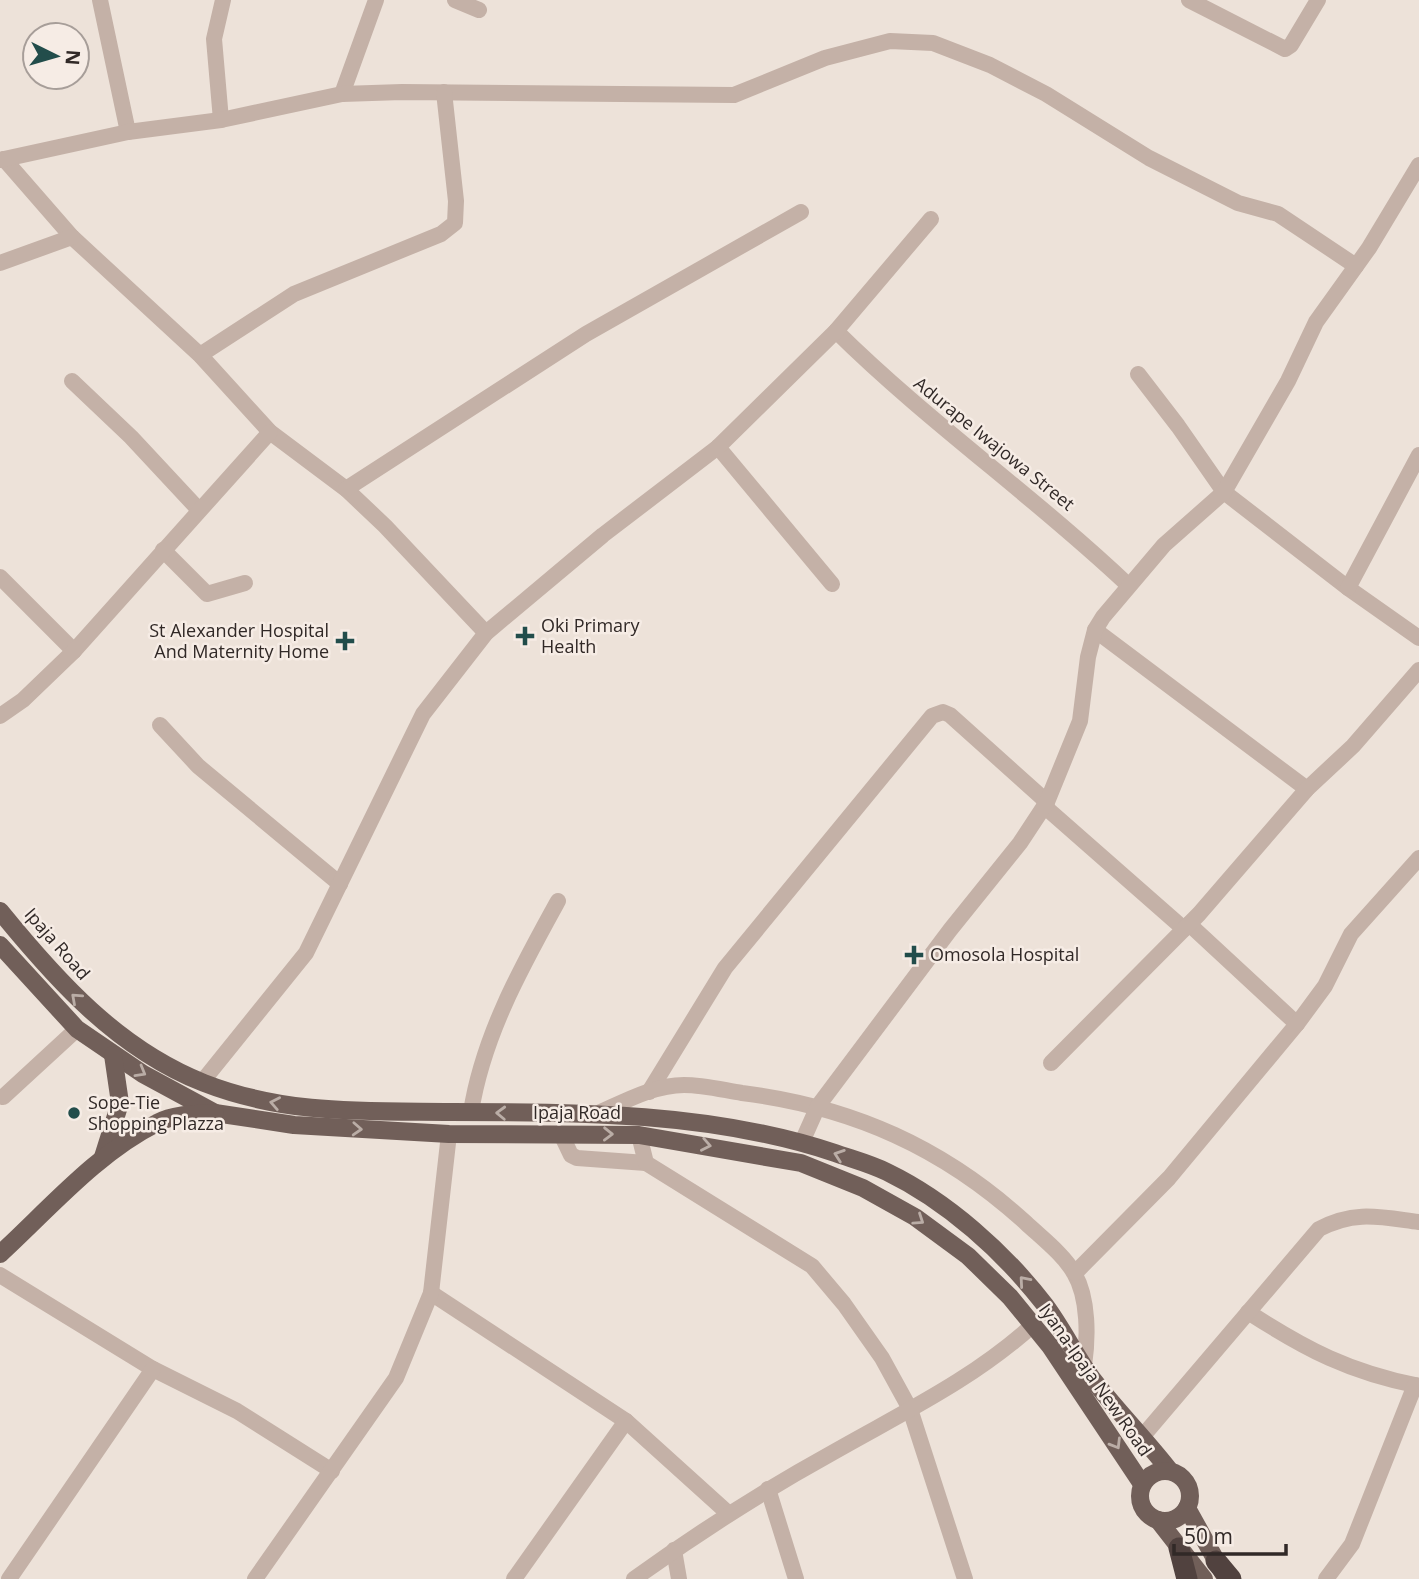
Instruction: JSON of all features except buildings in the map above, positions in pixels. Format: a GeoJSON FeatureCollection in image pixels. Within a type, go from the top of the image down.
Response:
{"type":"FeatureCollection","features":[{"type":"Feature","properties":{"kind":"highway"},"geometry":{"type":"LineString","coordinates":[[1179,1548],[1187,1579]]}},
{"type":"Feature","properties":{"kind":"highway"},"geometry":{"type":"LineString","coordinates":[[1221,1570],[1231,1579]]}},
{"type":"Feature","properties":{"kind":"main road","name":"Ipaja Road"},"geometry":{"type":"LineString","coordinates":[[0,911],[67,990],[89,1010],[161,1061],[202,1082],[245,1098],[316,1111],[592,1116],[641,1126]]}},
{"type":"Feature","properties":{"kind":"main road","name":"Ipaja Road"},"geometry":{"type":"LineString","coordinates":[[0,945],[77,1029],[113,1055],[215,1113],[294,1125],[449,1134],[561,1134],[641,1126]]}},
{"type":"Feature","properties":{"kind":"main road"},"geometry":{"type":"LineString","coordinates":[[103,1157],[120,1103],[113,1055]]}},
{"type":"Feature","properties":{"kind":"main road"},"geometry":{"type":"LineString","coordinates":[[0,1254],[103,1157],[158,1122],[215,1113]]}},
{"type":"Feature","properties":{"kind":"main road","name":"Iyana-Ipaja New Road"},"geometry":{"type":"LineString","coordinates":[[641,1126],[737,1129],[802,1142],[885,1171],[919,1190],[968,1226],[1045,1305],[1084,1366],[1170,1471]]}},
{"type":"Feature","properties":{"kind":"main road","name":"Iyana-Ipaja New Road"},"geometry":{"type":"LineString","coordinates":[[641,1126],[800,1163],[863,1188],[915,1217],[968,1256],[1034,1324],[1142,1484]]}},
{"type":"Feature","properties":{"kind":"main road"},"geometry":{"type":"LineString","coordinates":[[1158,1520],[1175,1519],[1187,1508],[1190,1499],[1186,1481],[1170,1471],[1154,1473],[1142,1484],[1140,1502],[1144,1510],[1158,1520],[1204,1579]]}},
{"type":"Feature","properties":{"kind":"main road"},"geometry":{"type":"LineString","coordinates":[[1187,1508],[1221,1570]]}},
{"type":"Feature","properties":{"kind":"street"},"geometry":{"type":"LineString","coordinates":[[100,0],[128,132]]}},
{"type":"Feature","properties":{"kind":"street"},"geometry":{"type":"LineString","coordinates":[[221,120],[214,39],[223,0]]}},
{"type":"Feature","properties":{"kind":"street"},"geometry":{"type":"LineString","coordinates":[[342,94],[376,0]]}},
{"type":"Feature","properties":{"kind":"street"},"geometry":{"type":"LineString","coordinates":[[455,0],[479,10]]}},
{"type":"Feature","properties":{"kind":"street"},"geometry":{"type":"LineString","coordinates":[[1189,0],[1285,49],[1291,45],[1318,0]]}},
{"type":"Feature","properties":{"kind":"street"},"geometry":{"type":"LineString","coordinates":[[486,633],[385,526],[346,489],[270,432],[200,355],[72,237],[2,159],[128,132],[221,120],[342,94],[444,92],[734,95],[838,55],[890,41],[933,43],[1002,71],[1149,158],[1238,203],[1278,214],[1356,267]]}},
{"type":"Feature","properties":{"kind":"street"},"geometry":{"type":"LineString","coordinates":[[200,355],[294,294],[441,234],[455,223],[456,201],[444,92]]}},
{"type":"Feature","properties":{"kind":"street"},"geometry":{"type":"LineString","coordinates":[[802,1142],[818,1105],[950,930],[1013,852],[1045,804],[1080,722],[1087,657],[1095,631],[1128,586],[1164,545],[1224,492],[1288,381],[1316,322],[1356,267],[1419,165]]}},
{"type":"Feature","properties":{"kind":"street"},"geometry":{"type":"LineString","coordinates":[[346,489],[586,334],[801,212]]}},
{"type":"Feature","properties":{"kind":"street"},"geometry":{"type":"LineString","coordinates":[[202,1082],[306,953],[423,714],[486,633],[603,535],[718,447],[836,331],[931,219]]}},
{"type":"Feature","properties":{"kind":"street"},"geometry":{"type":"LineString","coordinates":[[0,263],[72,237]]}},
{"type":"Feature","properties":{"kind":"street","name":"Adurape Iwajowa Street"},"geometry":{"type":"LineString","coordinates":[[836,331],[886,380],[969,452],[1071,531],[1128,586]]}},
{"type":"Feature","properties":{"kind":"street"},"geometry":{"type":"LineString","coordinates":[[1138,374],[1224,492],[1348,588],[1419,638]]}},
{"type":"Feature","properties":{"kind":"street"},"geometry":{"type":"LineString","coordinates":[[72,381],[131,437],[199,510]]}},
{"type":"Feature","properties":{"kind":"street"},"geometry":{"type":"LineString","coordinates":[[0,716],[23,700],[74,651],[270,432]]}},
{"type":"Feature","properties":{"kind":"street"},"geometry":{"type":"LineString","coordinates":[[718,447],[832,584]]}},
{"type":"Feature","properties":{"kind":"street"},"geometry":{"type":"LineString","coordinates":[[1348,588],[1419,455]]}},
{"type":"Feature","properties":{"kind":"street"},"geometry":{"type":"LineString","coordinates":[[163,550],[207,594],[246,583]]}},
{"type":"Feature","properties":{"kind":"street"},"geometry":{"type":"LineString","coordinates":[[0,577],[74,651]]}},
{"type":"Feature","properties":{"kind":"street"},"geometry":{"type":"LineString","coordinates":[[1095,631],[1307,789]]}},
{"type":"Feature","properties":{"kind":"street"},"geometry":{"type":"LineString","coordinates":[[1051,1063],[1186,927],[1307,789],[1353,746],[1419,670]]}},
{"type":"Feature","properties":{"kind":"street"},"geometry":{"type":"LineString","coordinates":[[649,1091],[724,968],[932,716],[943,712],[950,715],[1045,804],[1297,1024]]}},
{"type":"Feature","properties":{"kind":"street"},"geometry":{"type":"LineString","coordinates":[[160,725],[198,766],[340,884]]}},
{"type":"Feature","properties":{"kind":"street"},"geometry":{"type":"LineString","coordinates":[[1075,1273],[1169,1178],[1297,1024],[1325,986],[1351,934],[1419,858]]}},
{"type":"Feature","properties":{"kind":"street"},"geometry":{"type":"LineString","coordinates":[[471,1112],[500,1014],[514,979],[558,901]]}},
{"type":"Feature","properties":{"kind":"street"},"geometry":{"type":"LineString","coordinates":[[3,1097],[77,1029]]}},
{"type":"Feature","properties":{"kind":"street"},"geometry":{"type":"LineString","coordinates":[[592,1116],[649,1091],[683,1085],[818,1105],[883,1128],[950,1162],[1015,1213],[1075,1273],[1089,1329],[1084,1366]]}},
{"type":"Feature","properties":{"kind":"street","name":"Ipaja Road"},"geometry":{"type":"LineString","coordinates":[[641,1126],[646,1163]]}},
{"type":"Feature","properties":{"kind":"street"},"geometry":{"type":"LineString","coordinates":[[255,1579],[396,1378],[431,1293],[449,1134]]}},
{"type":"Feature","properties":{"kind":"street"},"geometry":{"type":"LineString","coordinates":[[561,1134],[570,1154],[577,1158],[646,1163],[812,1266],[844,1304],[882,1358],[910,1409],[965,1579]]}},
{"type":"Feature","properties":{"kind":"street"},"geometry":{"type":"LineString","coordinates":[[1142,1437],[1319,1229],[1342,1217],[1367,1216],[1419,1222]]}},
{"type":"Feature","properties":{"kind":"street"},"geometry":{"type":"LineString","coordinates":[[0,1275],[153,1369],[237,1411],[332,1471]]}},
{"type":"Feature","properties":{"kind":"street"},"geometry":{"type":"LineString","coordinates":[[431,1293],[626,1421],[729,1514]]}},
{"type":"Feature","properties":{"kind":"street"},"geometry":{"type":"LineString","coordinates":[[1248,1312],[1306,1349],[1381,1379],[1417,1386],[1352,1544],[1326,1579]]}},
{"type":"Feature","properties":{"kind":"street"},"geometry":{"type":"LineString","coordinates":[[634,1579],[768,1489],[944,1392],[1003,1353],[1034,1324]]}},
{"type":"Feature","properties":{"kind":"street"},"geometry":{"type":"LineString","coordinates":[[9,1579],[153,1369]]}},
{"type":"Feature","properties":{"kind":"street"},"geometry":{"type":"LineString","coordinates":[[514,1579],[626,1421]]}},
{"type":"Feature","properties":{"kind":"street"},"geometry":{"type":"LineString","coordinates":[[768,1489],[796,1579]]}},
{"type":"Feature","properties":{"kind":"street"},"geometry":{"type":"LineString","coordinates":[[674,1550],[679,1579]]}},
{"type":"Feature","properties":{"kind":"place","name":"Oki Primary Health"},"geometry":{"type":"Point","coordinates":[525,636]}},
{"type":"Feature","properties":{"kind":"place","name":"St Alexander Hospital And Maternity Home"},"geometry":{"type":"Point","coordinates":[345,641]}},
{"type":"Feature","properties":{"kind":"place","name":"Omosola Hospital"},"geometry":{"type":"Point","coordinates":[914,955]}},
{"type":"Feature","properties":{"kind":"place","name":"Sope-Tie Shopping Plazza"},"geometry":{"type":"Point","coordinates":[74,1113]}}]}
